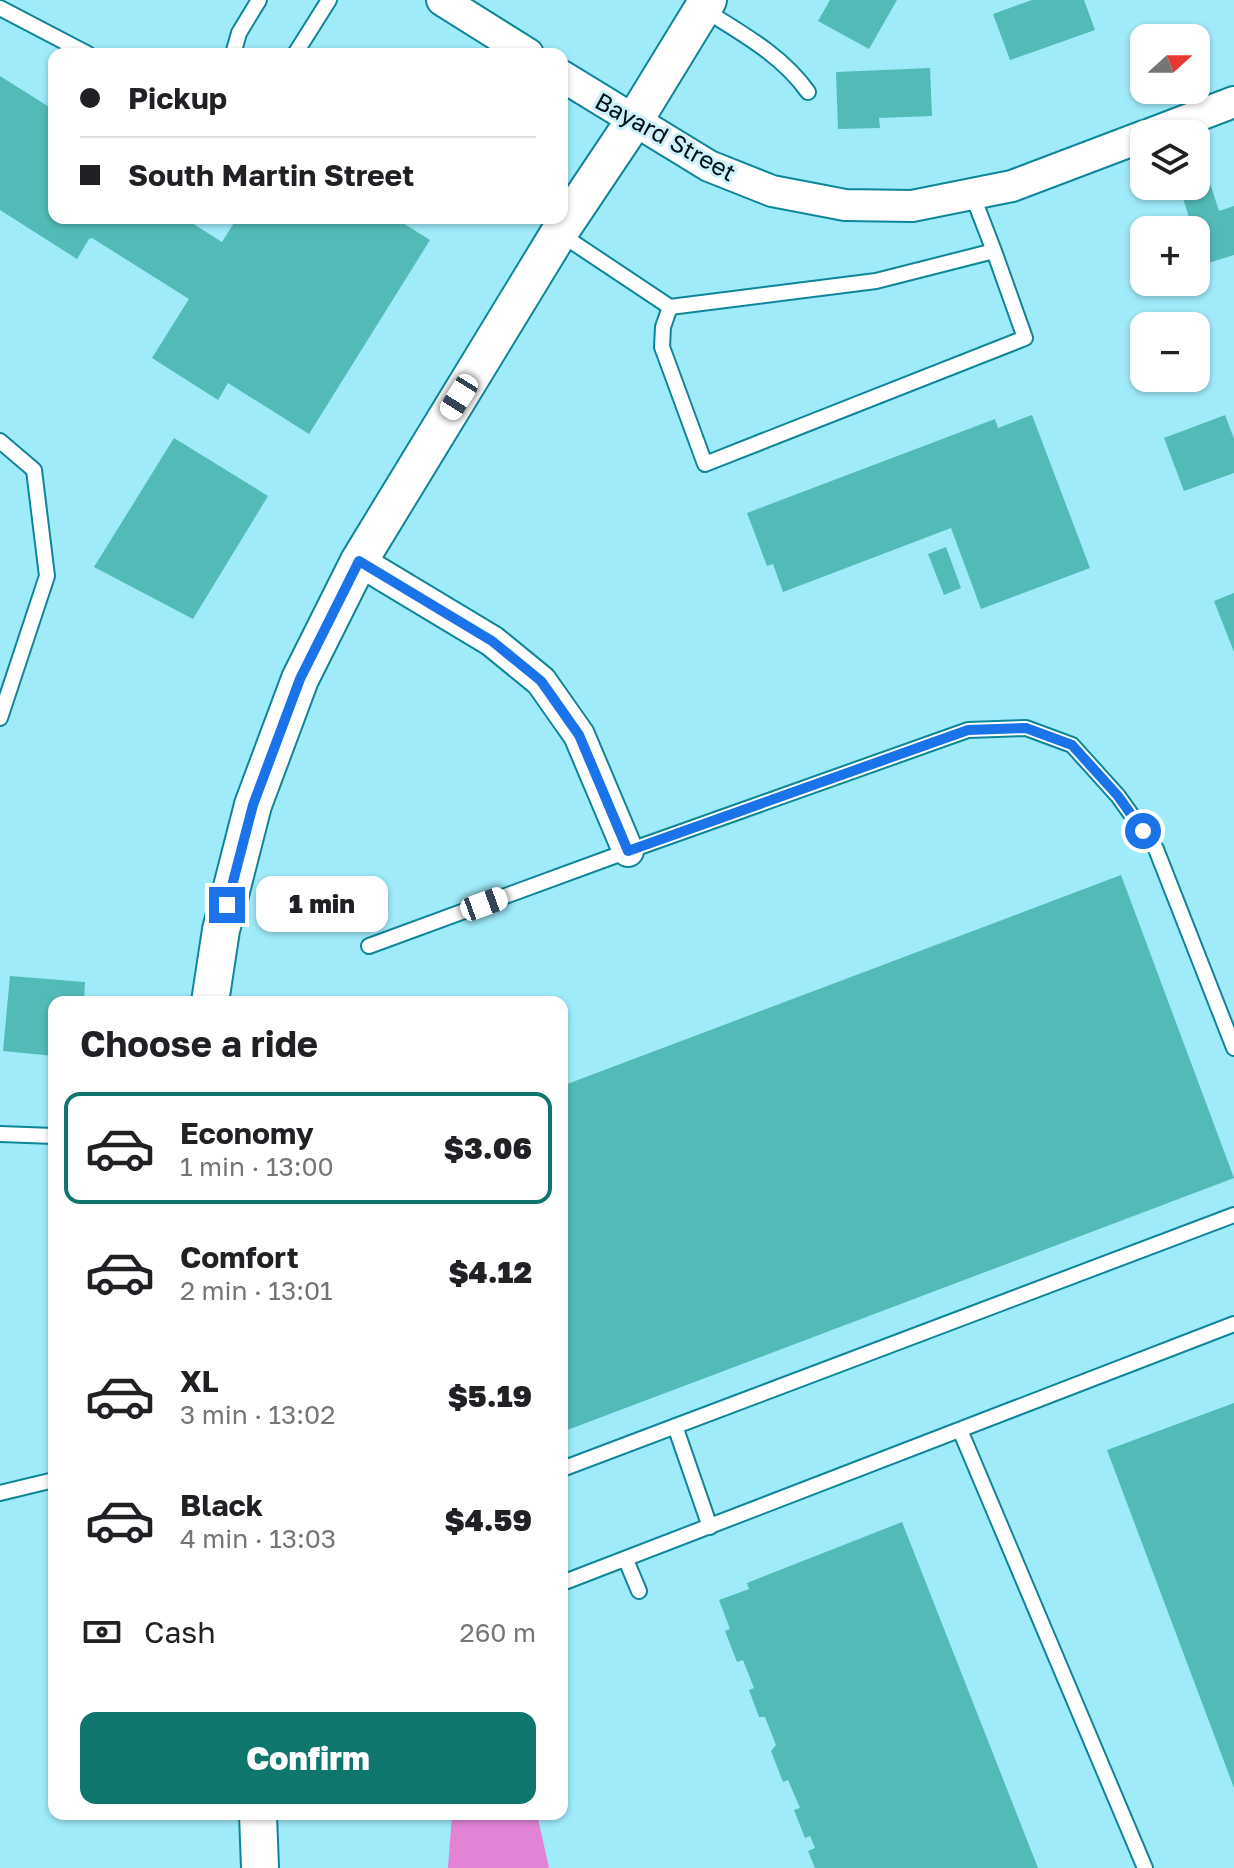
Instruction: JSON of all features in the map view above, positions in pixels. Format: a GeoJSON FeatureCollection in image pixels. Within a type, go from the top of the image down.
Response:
{"type":"FeatureCollection","features":[{"type":"Feature","properties":{"kind":"street"},"geometry":{"type":"LineString","coordinates":[[442,0],[518,48]]}},
{"type":"Feature","properties":{"kind":"street"},"geometry":{"type":"LineString","coordinates":[[568,220],[634,121],[706,4]]}},
{"type":"Feature","properties":{"kind":"street","name":"Bayard Street"},"geometry":{"type":"LineString","coordinates":[[568,80],[709,166],[772,191],[845,205],[912,206],[1012,186],[1130,141]]}},
{"type":"Feature","properties":{"kind":"street"},"geometry":{"type":"LineString","coordinates":[[1187,120],[1234,102]]}},
{"type":"Feature","properties":{"kind":"street"},"geometry":{"type":"LineString","coordinates":[[211,996],[221,930],[253,805],[300,679],[359,561],[565,224]]}},
{"type":"Feature","properties":{"kind":"street"},"geometry":{"type":"LineString","coordinates":[[359,561],[492,641],[541,681],[579,735],[628,851]]}},
{"type":"Feature","properties":{"kind":"street"},"geometry":{"type":"LineString","coordinates":[[258,1820],[260,1868]]}},
{"type":"Feature","properties":{"kind":"lane"},"geometry":{"type":"LineString","coordinates":[[299,48],[329,0]]}},
{"type":"Feature","properties":{"kind":"lane"},"geometry":{"type":"LineString","coordinates":[[235,48],[254,2]]}},
{"type":"Feature","properties":{"kind":"lane"},"geometry":{"type":"LineString","coordinates":[[706,4],[795,73],[808,92]]}},
{"type":"Feature","properties":{"kind":"lane"},"geometry":{"type":"LineString","coordinates":[[0,8],[77,48]]}},
{"type":"Feature","properties":{"kind":"lane"},"geometry":{"type":"LineString","coordinates":[[670,307],[663,327],[662,347],[705,464],[1025,338],[972,194]]}},
{"type":"Feature","properties":{"kind":"lane"},"geometry":{"type":"LineString","coordinates":[[559,233],[670,307],[876,281],[994,251]]}},
{"type":"Feature","properties":{"kind":"lane"},"geometry":{"type":"LineString","coordinates":[[0,441],[34,470],[47,576],[0,718]]}},
{"type":"Feature","properties":{"kind":"lane"},"geometry":{"type":"LineString","coordinates":[[369,946],[968,730],[1026,728],[1072,745],[1118,796],[1156,849],[1234,1048]]}},
{"type":"Feature","properties":{"kind":"lane"},"geometry":{"type":"LineString","coordinates":[[0,1134],[48,1136]]}},
{"type":"Feature","properties":{"kind":"lane"},"geometry":{"type":"LineString","coordinates":[[568,1467],[1234,1215]]}},
{"type":"Feature","properties":{"kind":"lane"},"geometry":{"type":"LineString","coordinates":[[568,1581],[1234,1324]]}},
{"type":"Feature","properties":{"kind":"lane"},"geometry":{"type":"LineString","coordinates":[[675,1426],[710,1527]]}},
{"type":"Feature","properties":{"kind":"lane"},"geometry":{"type":"LineString","coordinates":[[960,1430],[1145,1868]]}},
{"type":"Feature","properties":{"kind":"lane"},"geometry":{"type":"LineString","coordinates":[[0,1493],[48,1481]]}},
{"type":"Feature","properties":{"kind":"lane"},"geometry":{"type":"LineString","coordinates":[[626,1560],[639,1591]]}},
{"type":"Feature","properties":{"kind":"shaded area"},"geometry":{"type":"Polygon","coordinates":[[[452,1820],[538,1820],[549,1868],[448,1868],[452,1820]]]}},
{"type":"Feature","properties":{"kind":"building"},"geometry":{"type":"Polygon","coordinates":[[[830,0],[897,0],[869,49],[818,21],[830,0]]]}},
{"type":"Feature","properties":{"kind":"building"},"geometry":{"type":"Polygon","coordinates":[[[1032,0],[1084,0],[1095,30],[1010,60],[993,14],[1032,0]]]}},
{"type":"Feature","properties":{"kind":"building"},"geometry":{"type":"Polygon","coordinates":[[[930,68],[932,116],[879,118],[880,128],[838,129],[836,72],[930,68]]]}},
{"type":"Feature","properties":{"kind":"building"},"geometry":{"type":"Polygon","coordinates":[[[0,76],[48,106],[48,224],[194,224],[222,242],[233,224],[405,224],[430,240],[309,434],[228,383],[218,400],[152,358],[189,299],[92,238],[77,259],[0,210],[0,76]]]}},
{"type":"Feature","properties":{"kind":"building"},"geometry":{"type":"Polygon","coordinates":[[[1210,183],[1219,211],[1234,206],[1234,255],[1210,262],[1210,216],[1189,216],[1184,200],[1210,200],[1210,183]]]}},
{"type":"Feature","properties":{"kind":"building"},"geometry":{"type":"Polygon","coordinates":[[[1032,415],[1090,568],[981,609],[951,528],[783,592],[773,564],[767,566],[747,513],[995,419],[998,428],[1032,415]]]}},
{"type":"Feature","properties":{"kind":"building"},"geometry":{"type":"Polygon","coordinates":[[[1225,415],[1234,439],[1234,473],[1184,491],[1164,438],[1225,415]]]}},
{"type":"Feature","properties":{"kind":"building"},"geometry":{"type":"Polygon","coordinates":[[[174,438],[268,496],[193,619],[94,567],[174,438]]]}},
{"type":"Feature","properties":{"kind":"building"},"geometry":{"type":"Polygon","coordinates":[[[946,547],[961,588],[944,595],[928,554],[946,547]]]}},
{"type":"Feature","properties":{"kind":"building"},"geometry":{"type":"Polygon","coordinates":[[[1234,593],[1234,652],[1214,601],[1234,593]]]}},
{"type":"Feature","properties":{"kind":"building"},"geometry":{"type":"Polygon","coordinates":[[[1121,875],[1234,1178],[568,1430],[568,1084],[1121,875]]]}},
{"type":"Feature","properties":{"kind":"building"},"geometry":{"type":"Polygon","coordinates":[[[10,976],[85,982],[84,996],[48,996],[48,1055],[3,1051],[10,976]]]}},
{"type":"Feature","properties":{"kind":"building"},"geometry":{"type":"Polygon","coordinates":[[[1234,1403],[1234,1788],[1107,1450],[1234,1403]]]}},
{"type":"Feature","properties":{"kind":"building"},"geometry":{"type":"Polygon","coordinates":[[[902,1522],[1038,1868],[815,1868],[808,1851],[815,1848],[810,1836],[805,1838],[794,1810],[800,1808],[788,1780],[783,1782],[771,1751],[776,1745],[765,1717],[759,1717],[749,1690],[754,1688],[743,1660],[737,1662],[725,1631],[730,1629],[719,1600],[749,1589],[747,1583],[902,1522]]]}},
{"type":"Feature","properties":{"kind":"route"},"geometry":{"type":"LineString","coordinates":[[227,905],[253,805],[300,679],[359,561],[492,641],[541,681],[579,735],[628,851],[968,730],[1026,728],[1072,745],[1118,796],[1143,831]]}}]}
